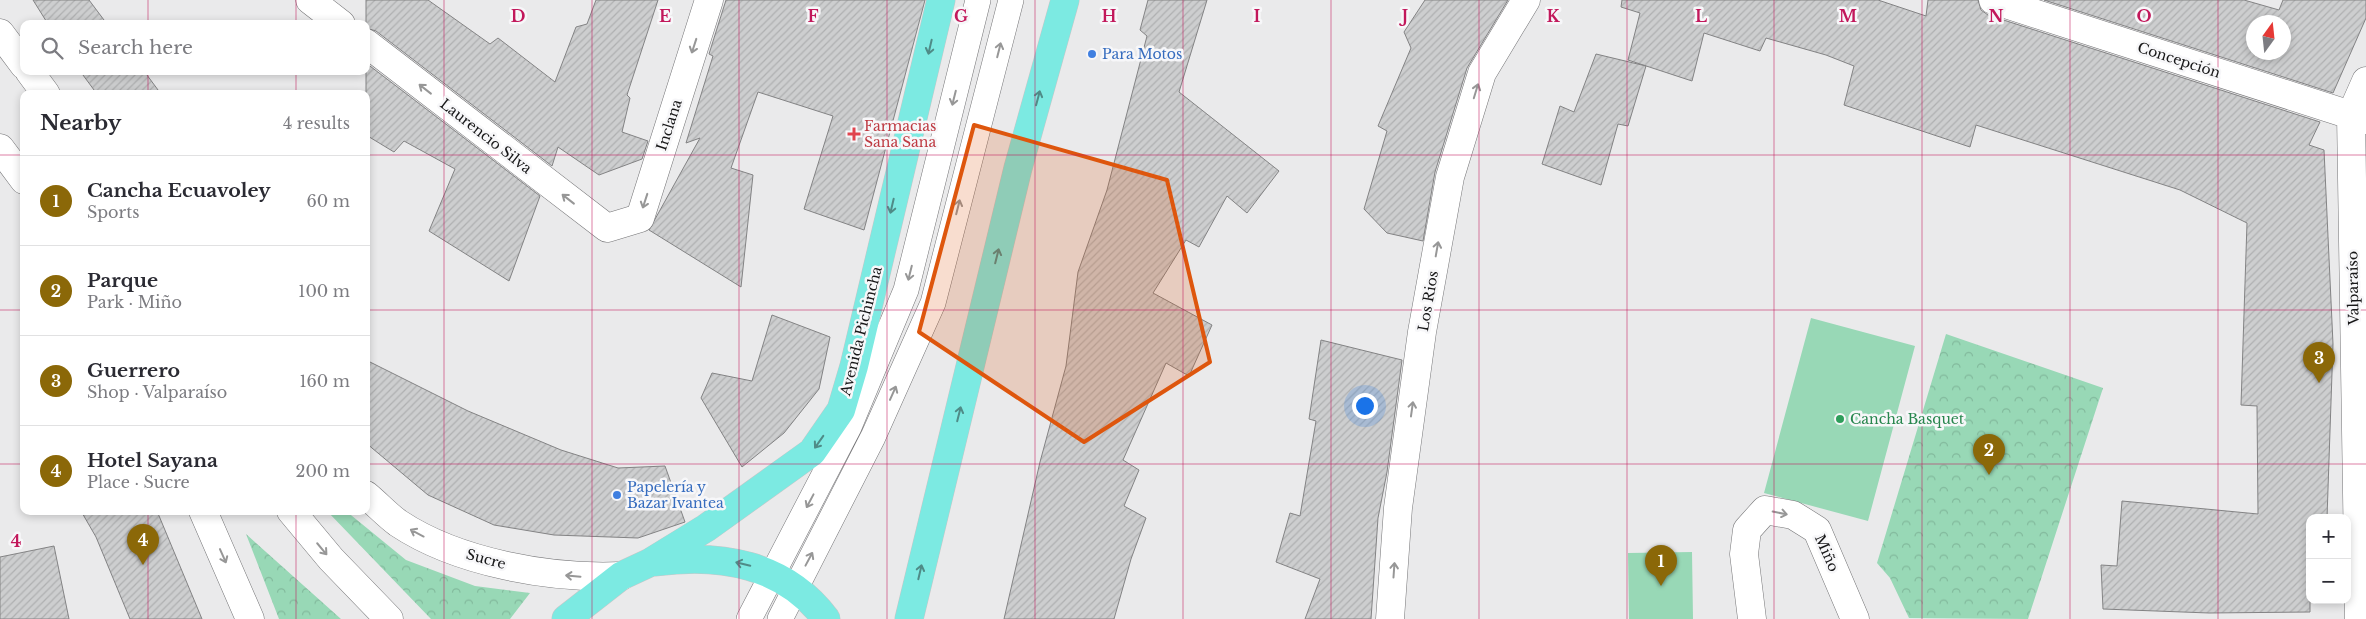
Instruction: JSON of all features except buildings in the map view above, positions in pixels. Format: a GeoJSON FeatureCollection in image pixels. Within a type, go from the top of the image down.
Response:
{"type":"FeatureCollection","features":[{"type":"Feature","properties":{"kind":"main road","name":"Avenida Pichincha"},"geometry":{"type":"LineString","coordinates":[[566,619],[621,576],[649,563],[706,528],[812,452],[841,410],[854,366],[941,0]]}},
{"type":"Feature","properties":{"kind":"main road"},"geometry":{"type":"LineString","coordinates":[[909,619],[1018,168],[1065,0]]}},
{"type":"Feature","properties":{"kind":"main road"},"geometry":{"type":"LineString","coordinates":[[649,563],[708,558],[745,564],[771,574],[795,588],[816,606],[826,619]]}},
{"type":"Feature","properties":{"kind":"street"},"geometry":{"type":"LineString","coordinates":[[310,0],[336,20]]}},
{"type":"Feature","properties":{"kind":"street","name":"Inclana"},"geometry":{"type":"LineString","coordinates":[[607,228],[640,218],[708,0]]}},
{"type":"Feature","properties":{"kind":"street","name":"Los Rios"},"geometry":{"type":"LineString","coordinates":[[1390,619],[1400,498],[1422,332],[1450,177],[1482,73],[1526,0]]}},
{"type":"Feature","properties":{"kind":"street","name":"Concepción"},"geometry":{"type":"LineString","coordinates":[[1993,0],[2358,117]]}},
{"type":"Feature","properties":{"kind":"street"},"geometry":{"type":"LineString","coordinates":[[0,34],[20,60]]}},
{"type":"Feature","properties":{"kind":"street","name":"Laurencio Silva"},"geometry":{"type":"LineString","coordinates":[[370,46],[607,228]]}},
{"type":"Feature","properties":{"kind":"street"},"geometry":{"type":"LineString","coordinates":[[31,75],[43,90]]}},
{"type":"Feature","properties":{"kind":"street","name":"Valparaíso"},"geometry":{"type":"LineString","coordinates":[[2359,619],[2361,553],[2358,117],[2366,81]]}},
{"type":"Feature","properties":{"kind":"street"},"geometry":{"type":"LineString","coordinates":[[0,148],[20,175]]}},
{"type":"Feature","properties":{"kind":"street","name":"Sucre"},"geometry":{"type":"LineString","coordinates":[[370,499],[398,523],[442,546],[498,563],[541,572],[589,577],[621,576]]}},
{"type":"Feature","properties":{"kind":"street","name":"Miño"},"geometry":{"type":"LineString","coordinates":[[1752,619],[1744,554],[1747,530],[1765,510],[1793,515],[1818,530],[1855,619]]}},
{"type":"Feature","properties":{"kind":"street"},"geometry":{"type":"LineString","coordinates":[[205,515],[250,619]]}},
{"type":"Feature","properties":{"kind":"street"},"geometry":{"type":"LineString","coordinates":[[294,515],[331,559],[389,619]]}},
{"type":"Feature","properties":{"kind":"lane"},"geometry":{"type":"LineString","coordinates":[[749,619],[849,427],[906,290],[978,0]]}},
{"type":"Feature","properties":{"kind":"lane"},"geometry":{"type":"LineString","coordinates":[[780,619],[874,437],[933,303],[1011,0]]}},
{"type":"Feature","properties":{"kind":"highlighted area"},"geometry":{"type":"Polygon","coordinates":[[[974,125],[1167,180],[1210,362],[1084,442],[919,332],[974,125]]]}},
{"type":"Feature","properties":{"kind":"green space","name":"Cancha Basquet"},"geometry":{"type":"Polygon","coordinates":[[[1811,318],[1915,346],[1868,521],[1764,493],[1811,318]]]}},
{"type":"Feature","properties":{"kind":"green space"},"geometry":{"type":"Polygon","coordinates":[[[1946,334],[2103,388],[2028,619],[1909,618],[1890,578],[1877,563],[1946,334]]]}},
{"type":"Feature","properties":{"kind":"green space"},"geometry":{"type":"Polygon","coordinates":[[[331,515],[351,515],[406,560],[475,586],[530,593],[510,619],[431,619],[331,515]]]}},
{"type":"Feature","properties":{"kind":"green space"},"geometry":{"type":"Polygon","coordinates":[[[246,534],[341,619],[279,619],[246,534]]]}},
{"type":"Feature","properties":{"kind":"green space"},"geometry":{"type":"Polygon","coordinates":[[[1692,552],[1693,619],[1629,619],[1628,553],[1692,552]]]}},
{"type":"Feature","properties":{"kind":"place","name":"Para Motos"},"geometry":{"type":"Point","coordinates":[1092,54]}},
{"type":"Feature","properties":{"kind":"place","name":"Farmacias Sana Sana"},"geometry":{"type":"Point","coordinates":[854,134]}},
{"type":"Feature","properties":{"kind":"place","name":"Guerrero"},"geometry":{"type":"Point","coordinates":[2319,383]}},
{"type":"Feature","properties":{"kind":"place","name":"Cancha Basquet"},"geometry":{"type":"Point","coordinates":[1840,419]}},
{"type":"Feature","properties":{"kind":"place","name":"Parque"},"geometry":{"type":"Point","coordinates":[1989,475]}},
{"type":"Feature","properties":{"kind":"place","name":"Papelería y Bazar Ivantea"},"geometry":{"type":"Point","coordinates":[617,495]}},
{"type":"Feature","properties":{"kind":"place","name":"Hotel Sayana"},"geometry":{"type":"Point","coordinates":[143,565]}},
{"type":"Feature","properties":{"kind":"place","name":"Cancha Ecuavoley"},"geometry":{"type":"Point","coordinates":[1661,586]}}]}
